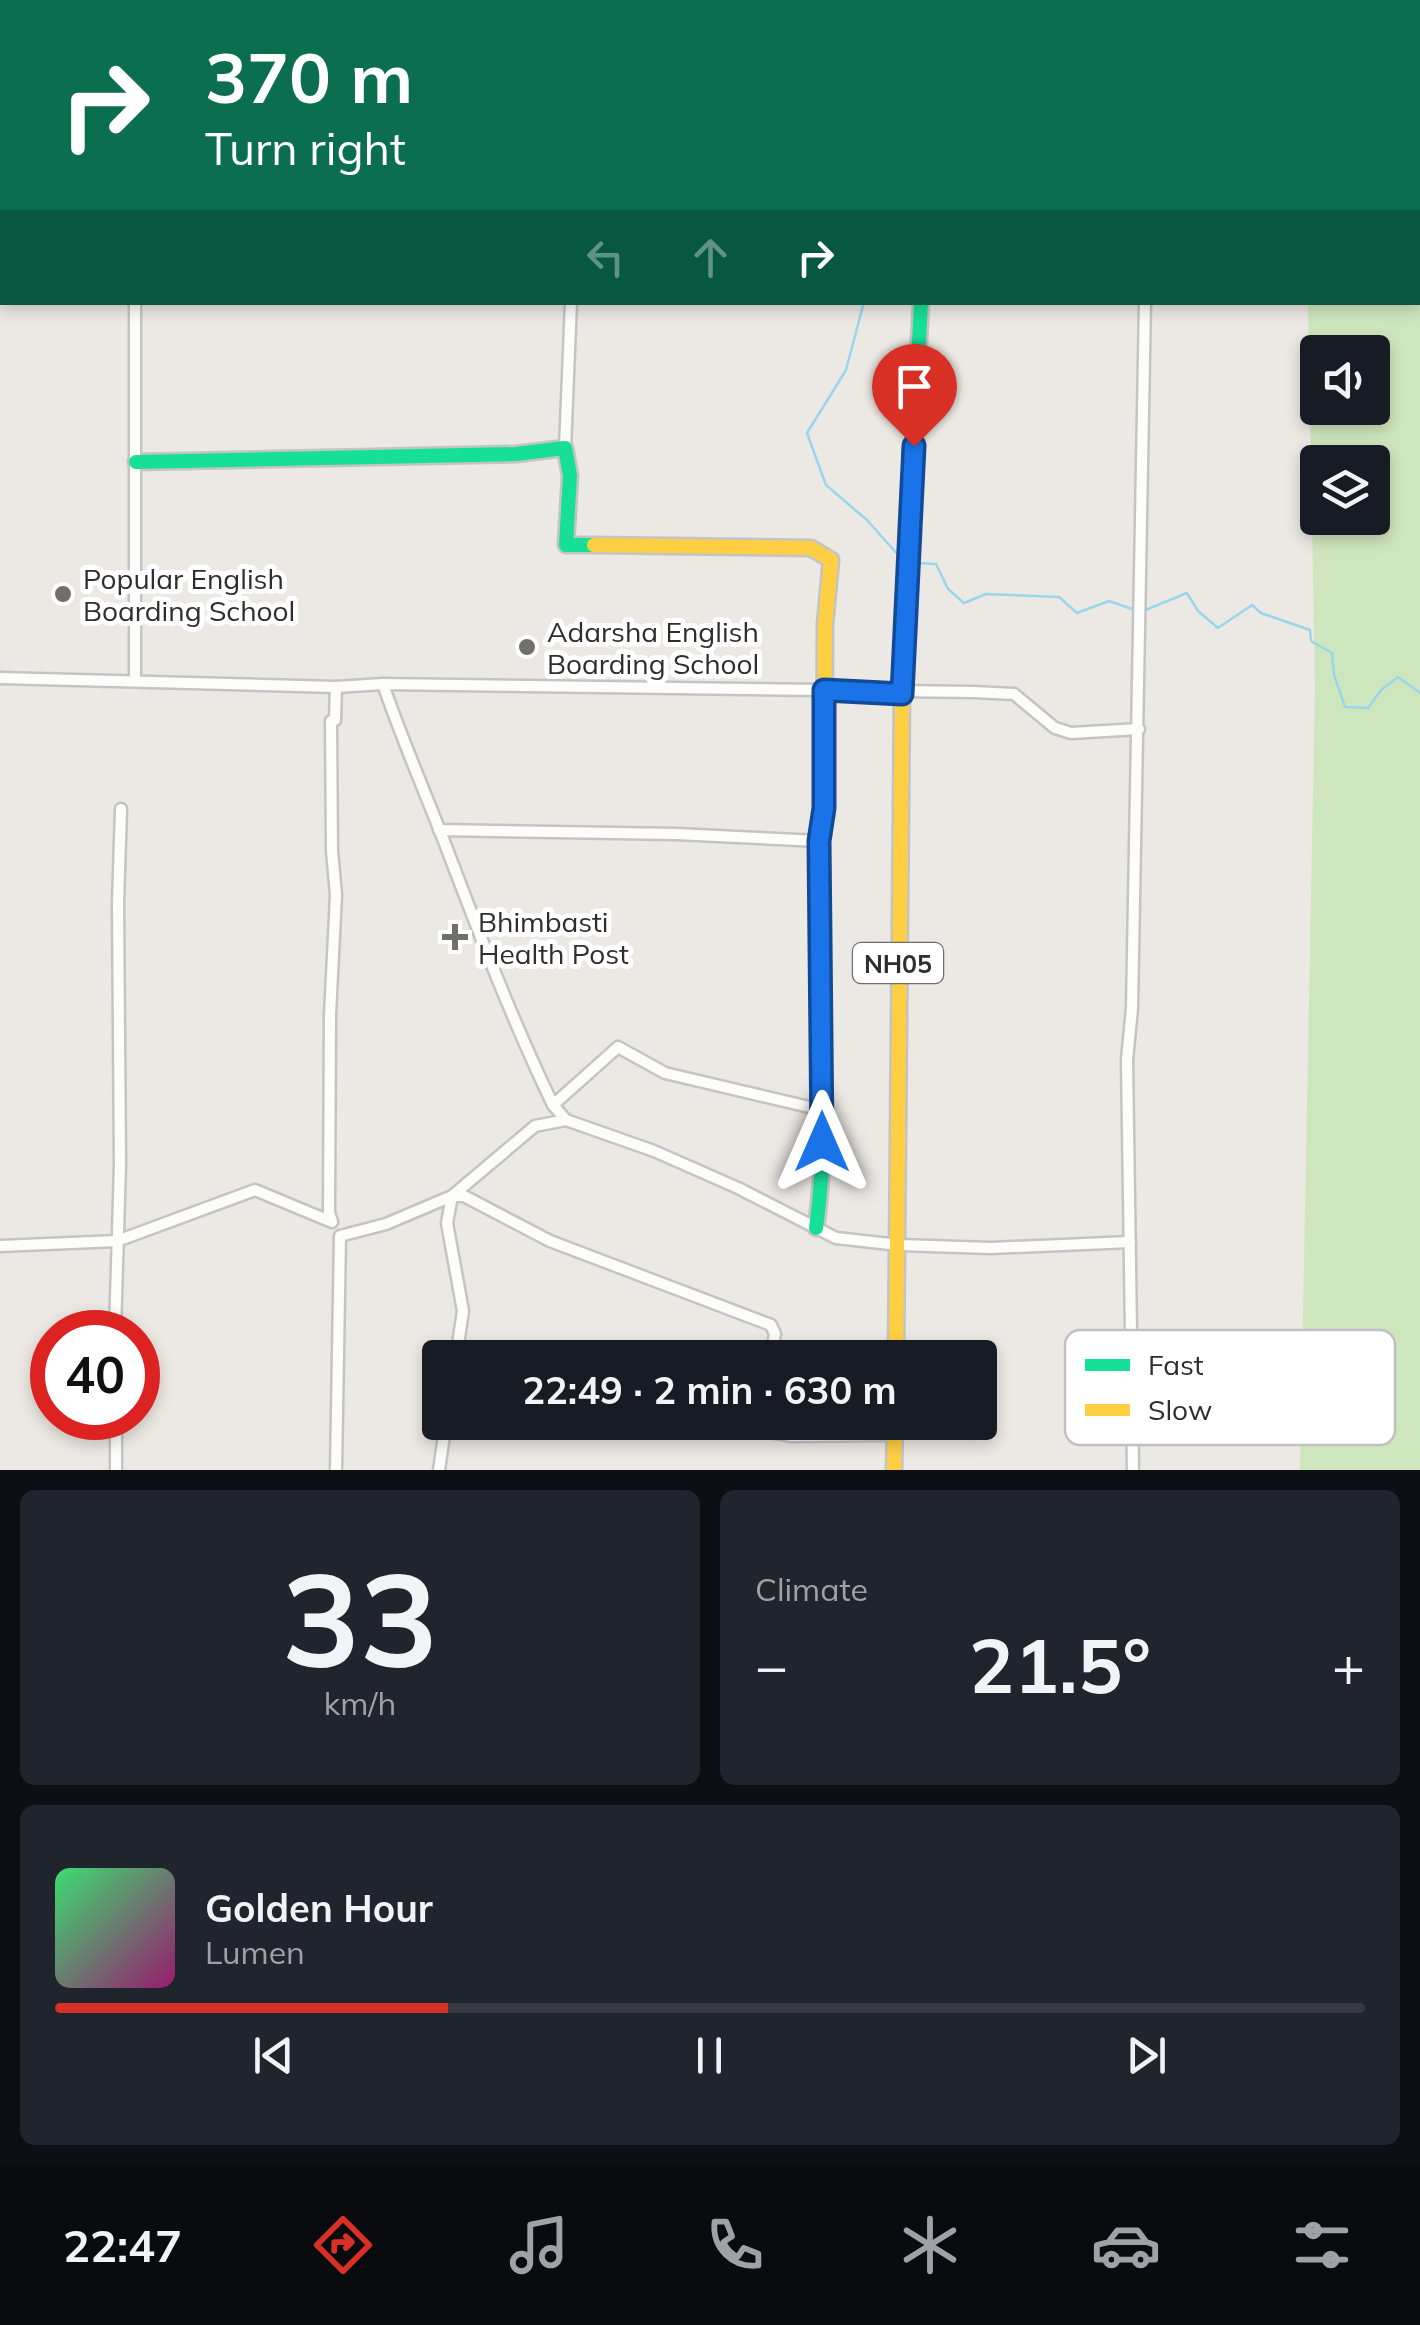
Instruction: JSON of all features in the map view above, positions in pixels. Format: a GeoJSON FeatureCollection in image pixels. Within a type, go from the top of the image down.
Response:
{"type":"FeatureCollection","features":[{"type":"Feature","properties":{"kind":"street"},"geometry":{"type":"LineString","coordinates":[[134,305],[134,680]]}},
{"type":"Feature","properties":{"kind":"street"},"geometry":{"type":"LineString","coordinates":[[571,305],[566,545],[811,548],[831,560],[825,624],[824,808],[819,841],[822,1191],[816,1228]]}},
{"type":"Feature","properties":{"kind":"street","name":"NH05"},"geometry":{"type":"LineString","coordinates":[[896,1340],[902,694],[920,305]]}},
{"type":"Feature","properties":{"kind":"street"},"geometry":{"type":"LineString","coordinates":[[1131,1330],[1127,1060],[1132,1008],[1139,729],[1145,305]]}},
{"type":"Feature","properties":{"kind":"street"},"geometry":{"type":"LineString","coordinates":[[136,462],[516,454],[565,448]]}},
{"type":"Feature","properties":{"kind":"street"},"geometry":{"type":"LineString","coordinates":[[0,678],[336,687],[383,684],[1014,694],[1055,728],[1071,733],[1139,729]]}},
{"type":"Feature","properties":{"kind":"street"},"geometry":{"type":"LineString","coordinates":[[383,684],[408,758],[489,962],[553,1106],[566,1120],[722,1181],[783,1208],[836,1238],[991,1248],[1130,1242]]}},
{"type":"Feature","properties":{"kind":"street"},"geometry":{"type":"LineString","coordinates":[[0,1246],[117,1241],[255,1190],[332,1222],[330,1015],[336,895],[330,721],[335,720],[336,687]]}},
{"type":"Feature","properties":{"kind":"street"},"geometry":{"type":"LineString","coordinates":[[116,1310],[120,810]]}},
{"type":"Feature","properties":{"kind":"street"},"geometry":{"type":"LineString","coordinates":[[438,830],[819,841]]}},
{"type":"Feature","properties":{"kind":"street"},"geometry":{"type":"LineString","coordinates":[[553,1106],[618,1047],[665,1073],[822,1110]]}},
{"type":"Feature","properties":{"kind":"street"},"geometry":{"type":"LineString","coordinates":[[336,1470],[340,1236],[386,1224],[452,1196],[534,1126],[566,1120]]}},
{"type":"Feature","properties":{"kind":"street"},"geometry":{"type":"LineString","coordinates":[[452,1196],[447,1224],[463,1311],[459,1340]]}},
{"type":"Feature","properties":{"kind":"street"},"geometry":{"type":"LineString","coordinates":[[452,1196],[464,1196],[550,1240],[771,1325],[774,1340]]}},
{"type":"Feature","properties":{"kind":"street"},"geometry":{"type":"LineString","coordinates":[[116,1440],[116,1470]]}},
{"type":"Feature","properties":{"kind":"street"},"geometry":{"type":"LineString","coordinates":[[439,1470],[443,1440]]}},
{"type":"Feature","properties":{"kind":"street"},"geometry":{"type":"LineString","coordinates":[[894,1440],[894,1470]]}},
{"type":"Feature","properties":{"kind":"street"},"geometry":{"type":"LineString","coordinates":[[1133,1445],[1133,1470]]}},
{"type":"Feature","properties":{"kind":"green space"},"geometry":{"type":"Polygon","coordinates":[[[1308,305],[1420,305],[1420,1470],[1300,1470],[1300,1445],[1395,1445],[1395,1330],[1303,1330],[1315,688],[1312,535],[1390,535],[1390,445],[1311,445],[1310,425],[1390,425],[1390,335],[1309,335],[1308,305]]]}},
{"type":"Feature","properties":{"kind":"waterway"},"geometry":{"type":"LineString","coordinates":[[863,305],[846,370],[807,433],[826,485],[867,520],[900,557]]}},
{"type":"Feature","properties":{"kind":"waterway"},"geometry":{"type":"LineString","coordinates":[[916,563],[936,564],[948,589],[964,603],[986,594],[1059,597],[1077,613],[1109,601],[1135,610]]}},
{"type":"Feature","properties":{"kind":"waterway"},"geometry":{"type":"LineString","coordinates":[[1143,611],[1187,593],[1198,611],[1218,628],[1252,605],[1261,613],[1310,630],[1311,641],[1332,653],[1334,675],[1345,707],[1368,708],[1381,690],[1398,677],[1420,693]]}},
{"type":"Feature","properties":{"kind":"traffic: fast"},"geometry":{"type":"LineString","coordinates":[[906,601],[921,305]]}},
{"type":"Feature","properties":{"kind":"traffic: fast"},"geometry":{"type":"LineString","coordinates":[[136,462],[516,454],[565,448],[570,475],[566,545],[594,545]]}},
{"type":"Feature","properties":{"kind":"traffic: fast"},"geometry":{"type":"LineString","coordinates":[[816,1228],[824,1118],[820,934]]}},
{"type":"Feature","properties":{"kind":"traffic: slow"},"geometry":{"type":"LineString","coordinates":[[594,545],[811,548],[831,560],[825,624],[820,934]]}},
{"type":"Feature","properties":{"kind":"traffic: slow"},"geometry":{"type":"LineString","coordinates":[[896,1340],[906,601]]}},
{"type":"Feature","properties":{"kind":"traffic: slow"},"geometry":{"type":"LineString","coordinates":[[894,1470],[895,1440]]}},
{"type":"Feature","properties":{"kind":"place","name":"Popular English Boarding School"},"geometry":{"type":"Point","coordinates":[63,594]}},
{"type":"Feature","properties":{"kind":"place","name":"Adarsha English Boarding School"},"geometry":{"type":"Point","coordinates":[527,647]}},
{"type":"Feature","properties":{"kind":"place","name":"Bhimbasti Health Post"},"geometry":{"type":"Point","coordinates":[455,937]}},
{"type":"Feature","properties":{"kind":"route"},"geometry":{"type":"LineString","coordinates":[[822,1142],[819,841],[824,808],[824,690],[902,694],[914,446]]}}]}
